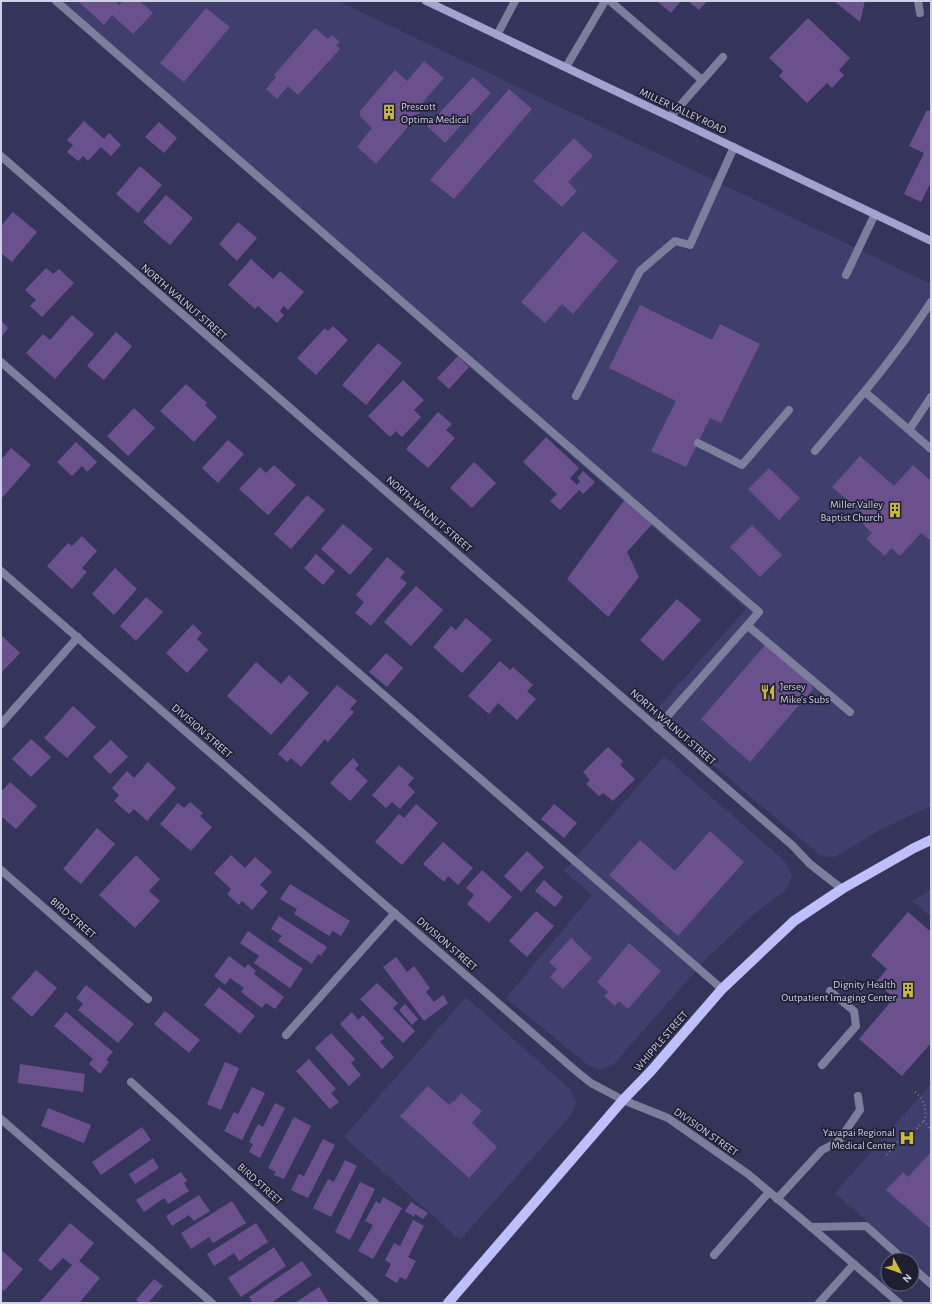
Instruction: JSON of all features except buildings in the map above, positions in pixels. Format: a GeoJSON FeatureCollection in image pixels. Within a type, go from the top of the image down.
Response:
{"type":"FeatureCollection","features":[{"type":"Feature","properties":{"kind":"main road","name":"MILLER VALLEY ROAD"},"geometry":{"type":"LineString","coordinates":[[426,1],[931,241]]}},
{"type":"Feature","properties":{"kind":"main road","name":"WHIPPLE STREET"},"geometry":{"type":"LineString","coordinates":[[448,1303],[623,1100],[722,989],[794,921],[842,889],[931,840]]}},
{"type":"Feature","properties":{"kind":"street"},"geometry":{"type":"LineString","coordinates":[[56,1],[759,612],[657,728]]}},
{"type":"Feature","properties":{"kind":"street"},"geometry":{"type":"LineString","coordinates":[[497,35],[515,1]]}},
{"type":"Feature","properties":{"kind":"street"},"geometry":{"type":"LineString","coordinates":[[566,67],[605,1]]}},
{"type":"Feature","properties":{"kind":"street"},"geometry":{"type":"LineString","coordinates":[[610,1],[702,80]]}},
{"type":"Feature","properties":{"kind":"street"},"geometry":{"type":"LineString","coordinates":[[918,1],[920,13]]}},
{"type":"Feature","properties":{"kind":"street"},"geometry":{"type":"LineString","coordinates":[[670,117],[723,57]]}},
{"type":"Feature","properties":{"kind":"street"},"geometry":{"type":"LineString","coordinates":[[576,396],[640,271],[675,241],[690,245],[734,147]]}},
{"type":"Feature","properties":{"kind":"street","name":"NORTH WALNUT STREET"},"geometry":{"type":"LineString","coordinates":[[1,156],[793,846],[810,864],[842,889]]}},
{"type":"Feature","properties":{"kind":"street"},"geometry":{"type":"LineString","coordinates":[[846,274],[875,214]]}},
{"type":"Feature","properties":{"kind":"street"},"geometry":{"type":"LineString","coordinates":[[815,451],[865,392],[915,327],[931,302]]}},
{"type":"Feature","properties":{"kind":"street"},"geometry":{"type":"LineString","coordinates":[[1,362],[722,989]]}},
{"type":"Feature","properties":{"kind":"street"},"geometry":{"type":"LineString","coordinates":[[865,392],[931,449]]}},
{"type":"Feature","properties":{"kind":"street"},"geometry":{"type":"LineString","coordinates":[[909,430],[931,397]]}},
{"type":"Feature","properties":{"kind":"street"},"geometry":{"type":"LineString","coordinates":[[698,443],[742,465],[789,410]]}},
{"type":"Feature","properties":{"kind":"street","name":"DIVISION STREET"},"geometry":{"type":"LineString","coordinates":[[1,571],[576,1072],[591,1083],[623,1100],[668,1118],[748,1174],[811,1226],[899,1303]]}},
{"type":"Feature","properties":{"kind":"street"},"geometry":{"type":"LineString","coordinates":[[748,626],[850,712]]}},
{"type":"Feature","properties":{"kind":"street"},"geometry":{"type":"LineString","coordinates":[[1,724],[78,637]]}},
{"type":"Feature","properties":{"kind":"street","name":"BIRD STREET"},"geometry":{"type":"LineString","coordinates":[[1,870],[148,999]]}},
{"type":"Feature","properties":{"kind":"street"},"geometry":{"type":"LineString","coordinates":[[286,1035],[395,913]]}},
{"type":"Feature","properties":{"kind":"street"},"geometry":{"type":"LineString","coordinates":[[822,1065],[856,1026],[854,1011],[830,991]]}},
{"type":"Feature","properties":{"kind":"street","name":"BIRD STREET"},"geometry":{"type":"LineString","coordinates":[[131,1082],[375,1303]]}},
{"type":"Feature","properties":{"kind":"street"},"geometry":{"type":"LineString","coordinates":[[778,1199],[822,1150],[838,1142],[860,1110],[858,1096]]}},
{"type":"Feature","properties":{"kind":"street"},"geometry":{"type":"LineString","coordinates":[[1,1119],[212,1303]]}},
{"type":"Feature","properties":{"kind":"street"},"geometry":{"type":"LineString","coordinates":[[714,1255],[769,1192]]}},
{"type":"Feature","properties":{"kind":"street"},"geometry":{"type":"LineString","coordinates":[[811,1226],[866,1226],[895,1252]]}},
{"type":"Feature","properties":{"kind":"street"},"geometry":{"type":"LineString","coordinates":[[819,1303],[854,1264]]}},
{"type":"Feature","properties":{"kind":"street"},"geometry":{"type":"LineString","coordinates":[[920,1274],[931,1284]]}},
{"type":"Feature","properties":{"kind":"path"},"geometry":{"type":"LineString","coordinates":[[887,1156],[896,1143],[924,1121],[926,1116],[926,1108],[919,1094],[915,1092]]}},
{"type":"Feature","properties":{"kind":"path"},"geometry":{"type":"LineString","coordinates":[[924,1121],[931,1130]]}},
{"type":"Feature","properties":{"kind":"shaded area"},"geometry":{"type":"Polygon","coordinates":[[[52,1],[338,1],[931,284],[931,806],[880,830],[835,857],[820,855],[652,714],[746,609],[52,1]]]}},
{"type":"Feature","properties":{"kind":"shaded area"},"geometry":{"type":"Polygon","coordinates":[[[664,756],[786,862],[792,876],[787,889],[752,916],[708,957],[613,1065],[600,1070],[589,1066],[506,998],[592,895],[564,871],[664,756]]]}},
{"type":"Feature","properties":{"kind":"shaded area"},"geometry":{"type":"Polygon","coordinates":[[[931,890],[931,917],[912,901],[931,890]]]}},
{"type":"Feature","properties":{"kind":"shaded area"},"geometry":{"type":"Polygon","coordinates":[[[466,997],[571,1090],[576,1103],[571,1115],[460,1240],[344,1137],[466,997]]]}},
{"type":"Feature","properties":{"kind":"shaded area","name":"Yavapai Regional Medical Center"},"geometry":{"type":"Polygon","coordinates":[[[931,1084],[931,1278],[920,1268],[920,1252],[902,1252],[835,1193],[931,1084]]]}},
{"type":"Feature","properties":{"kind":"place","name":"Prescott Optima Medical"},"geometry":{"type":"Point","coordinates":[389,112]}},
{"type":"Feature","properties":{"kind":"place","name":"Miller Valley Baptist Church"},"geometry":{"type":"Point","coordinates":[895,510]}},
{"type":"Feature","properties":{"kind":"place","name":"Jersey Mike's Subs"},"geometry":{"type":"Point","coordinates":[768,692]}},
{"type":"Feature","properties":{"kind":"place","name":"Dignity Health Outpatient Imaging Center"},"geometry":{"type":"Point","coordinates":[908,990]}},
{"type":"Feature","properties":{"kind":"place","name":"Yavapai Regional Medical Center"},"geometry":{"type":"Point","coordinates":[907,1138]}}]}
